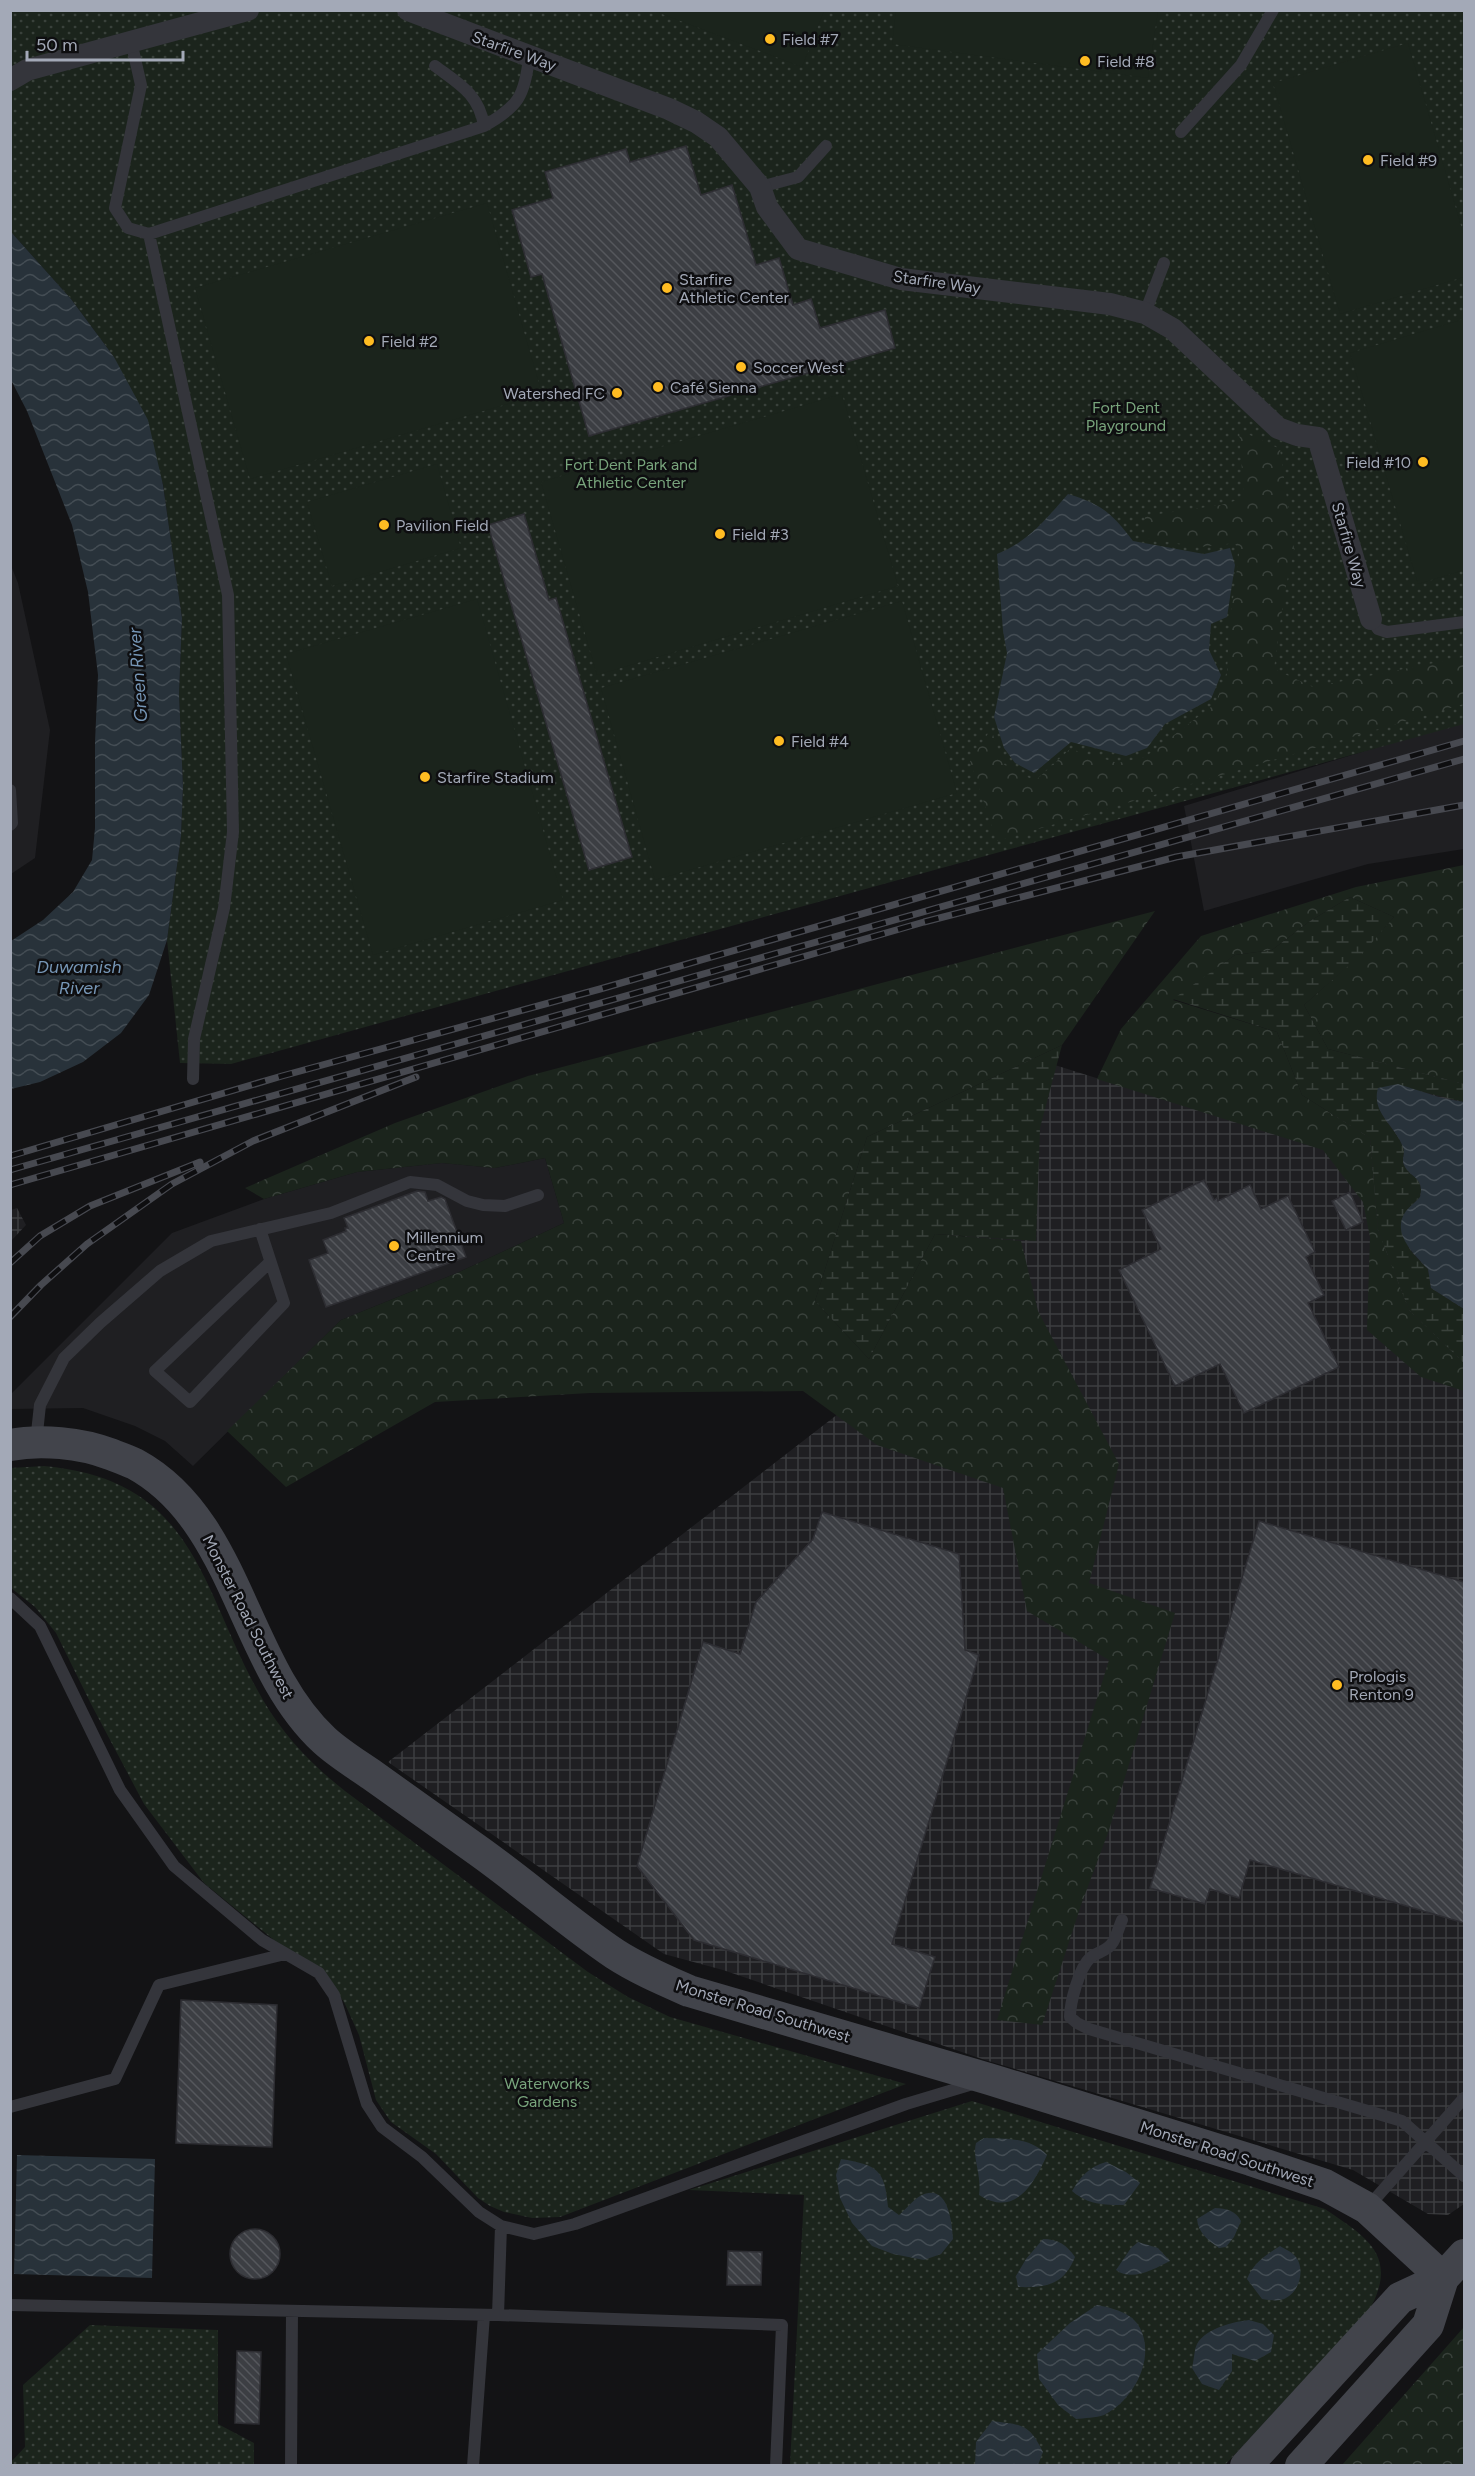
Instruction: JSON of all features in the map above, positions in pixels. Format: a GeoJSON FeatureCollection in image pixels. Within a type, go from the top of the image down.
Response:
{"type":"FeatureCollection","features":[{"type":"Feature","properties":{"kind":"street","name":"Starfire Way"},"geometry":{"type":"LineString","coordinates":[[408,10],[590,78],[696,122],[718,137],[760,187],[767,207],[798,249],[900,279],[1110,304],[1145,313],[1173,329],[1278,428],[1297,435],[1318,438],[1371,619]]}},
{"type":"Feature","properties":{"kind":"street"},"geometry":{"type":"LineString","coordinates":[[10,80],[27,69],[233,12]]}},
{"type":"Feature","properties":{"kind":"street","name":"Monster Road Southwest"},"geometry":{"type":"LineString","coordinates":[[23,1444],[94,1448],[135,1464],[163,1483],[187,1507],[208,1536],[275,1673],[297,1710],[324,1740],[500,1866],[616,1954],[656,1977],[689,1991],[988,2079],[1325,2185],[1367,2208],[1443,2278]]}},
{"type":"Feature","properties":{"kind":"street"},"geometry":{"type":"LineString","coordinates":[[1246,2466],[1400,2298],[1443,2278],[1464,2255]]}},
{"type":"Feature","properties":{"kind":"street"},"geometry":{"type":"LineString","coordinates":[[1301,2466],[1428,2325],[1443,2278]]}},
{"type":"Feature","properties":{"kind":"lane"},"geometry":{"type":"LineString","coordinates":[[1181,132],[1241,65],[1273,10]]}},
{"type":"Feature","properties":{"kind":"lane"},"geometry":{"type":"LineString","coordinates":[[131,41],[141,85],[121,169],[115,208],[128,228],[149,234],[484,126],[505,114],[524,92],[529,57]]}},
{"type":"Feature","properties":{"kind":"lane"},"geometry":{"type":"LineString","coordinates":[[435,66],[469,92],[481,110],[484,126]]}},
{"type":"Feature","properties":{"kind":"lane"},"geometry":{"type":"LineString","coordinates":[[760,187],[798,177],[826,146]]}},
{"type":"Feature","properties":{"kind":"lane"},"geometry":{"type":"LineString","coordinates":[[149,234],[228,595],[233,832],[224,908],[194,1040],[193,1079]]}},
{"type":"Feature","properties":{"kind":"lane"},"geometry":{"type":"LineString","coordinates":[[1145,313],[1164,263]]}},
{"type":"Feature","properties":{"kind":"lane"},"geometry":{"type":"LineString","coordinates":[[1371,619],[1378,629],[1387,632],[1464,622]]}},
{"type":"Feature","properties":{"kind":"lane"},"geometry":{"type":"LineString","coordinates":[[10,790],[12,823],[10,825]]}},
{"type":"Feature","properties":{"kind":"lane"},"geometry":{"type":"LineString","coordinates":[[23,1444],[64,1358],[160,1271],[211,1241],[331,1213],[410,1182],[436,1185],[467,1201],[483,1204],[505,1206],[538,1195]]}},
{"type":"Feature","properties":{"kind":"lane"},"geometry":{"type":"LineString","coordinates":[[260,1229],[284,1303],[190,1402],[155,1371],[270,1262]]}},
{"type":"Feature","properties":{"kind":"lane"},"geometry":{"type":"LineString","coordinates":[[10,1598],[39,1626],[120,1790],[174,1866],[262,1940],[319,1973],[334,1995],[364,2096],[382,2127],[422,2157],[479,2212],[501,2226],[534,2234],[575,2224],[906,2104],[988,2079]]}},
{"type":"Feature","properties":{"kind":"lane"},"geometry":{"type":"LineString","coordinates":[[1122,1920],[1113,1943],[1090,1958],[1084,1965],[1070,2006],[1070,2017],[1077,2023],[1089,2029],[1402,2121],[1464,2176]]}},
{"type":"Feature","properties":{"kind":"lane"},"geometry":{"type":"LineString","coordinates":[[10,2107],[115,2079],[159,1985],[285,1954]]}},
{"type":"Feature","properties":{"kind":"lane"},"geometry":{"type":"LineString","coordinates":[[1367,2208],[1464,2098]]}},
{"type":"Feature","properties":{"kind":"lane"},"geometry":{"type":"LineString","coordinates":[[498,2315],[501,2226]]}},
{"type":"Feature","properties":{"kind":"lane"},"geometry":{"type":"LineString","coordinates":[[10,2305],[498,2315],[782,2325],[776,2466]]}},
{"type":"Feature","properties":{"kind":"lane"},"geometry":{"type":"LineString","coordinates":[[291,2466],[292,2311]]}},
{"type":"Feature","properties":{"kind":"lane"},"geometry":{"type":"LineString","coordinates":[[474,2466],[484,2315]]}},
{"type":"Feature","properties":{"kind":"shaded area"},"geometry":{"type":"Polygon","coordinates":[[[10,563],[18,583],[50,730],[35,858],[11,874],[10,563]]]}},
{"type":"Feature","properties":{"kind":"shaded area"},"geometry":{"type":"Polygon","coordinates":[[[1464,721],[1464,849],[1368,864],[1204,911],[1184,806],[1464,721]]]}},
{"type":"Feature","properties":{"kind":"shaded area"},"geometry":{"type":"Polygon","coordinates":[[[1368,1024],[1464,1052],[1464,2204],[1448,2215],[1428,2214],[1353,2170],[985,2060],[723,1970],[664,1954],[388,1762],[931,1342],[1023,1055],[1322,1149],[1368,1024]]]}},
{"type":"Feature","properties":{"kind":"shaded area"},"geometry":{"type":"Polygon","coordinates":[[[545,1158],[564,1223],[457,1273],[341,1320],[193,1466],[165,1441],[135,1426],[83,1408],[11,1409],[10,1395],[172,1233],[264,1199],[357,1172],[442,1163],[495,1168],[545,1158]]]}},
{"type":"Feature","properties":{"kind":"shaded area"},"geometry":{"type":"Polygon","coordinates":[[[17,1208],[26,1225],[11,1241],[11,1210],[17,1208]]]}},
{"type":"Feature","properties":{"kind":"green space","name":"Field #7"},"geometry":{"type":"Polygon","coordinates":[[[824,10],[802,67],[654,11],[824,10]]]}},
{"type":"Feature","properties":{"kind":"green space","name":"Field #8"},"geometry":{"type":"Polygon","coordinates":[[[896,10],[1158,11],[1148,78],[892,44],[896,10]]]}},
{"type":"Feature","properties":{"kind":"green space","name":"Fort Dent Park and Athletic Center"},"geometry":{"type":"Polygon","coordinates":[[[11,11],[1464,11],[1464,724],[231,1064],[180,1063],[167,940],[181,836],[183,786],[179,694],[182,618],[163,484],[114,357],[71,299],[11,232],[11,11]]]}},
{"type":"Feature","properties":{"kind":"green space","name":"Field #9"},"geometry":{"type":"Polygon","coordinates":[[[1408,43],[1464,236],[1464,277],[1340,314],[1273,83],[1408,43]]]}},
{"type":"Feature","properties":{"kind":"green space","name":"Field #2"},"geometry":{"type":"Polygon","coordinates":[[[487,203],[542,394],[250,479],[195,288],[487,203]]]}},
{"type":"Feature","properties":{"kind":"green space","name":"Field #10"},"geometry":{"type":"Polygon","coordinates":[[[1464,319],[1464,570],[1418,584],[1350,353],[1464,319]]]}},
{"type":"Feature","properties":{"kind":"green space","name":"Field #3"},"geometry":{"type":"Polygon","coordinates":[[[842,394],[898,586],[597,675],[541,482],[842,394]]]}},
{"type":"Feature","properties":{"kind":"green space"},"geometry":{"type":"Polygon","coordinates":[[[1239,430],[1280,449],[1294,549],[1284,595],[1274,669],[1313,687],[1464,657],[1464,704],[997,841],[970,761],[991,729],[1003,764],[1035,781],[1070,749],[1118,763],[1145,757],[1215,704],[1227,674],[1229,628],[1239,554],[1235,543],[1200,547],[1144,538],[1145,516],[1221,505],[1244,498],[1239,430]]]}},
{"type":"Feature","properties":{"kind":"green space","name":"Pavilion Field"},"geometry":{"type":"Polygon","coordinates":[[[437,464],[461,548],[332,586],[307,502],[437,464]]]}},
{"type":"Feature","properties":{"kind":"green space","name":"Starfire Stadium"},"geometry":{"type":"Polygon","coordinates":[[[477,599],[563,900],[373,955],[286,654],[477,599]]]}},
{"type":"Feature","properties":{"kind":"green space","name":"Field #4"},"geometry":{"type":"Polygon","coordinates":[[[902,601],[957,793],[655,880],[601,688],[902,601]]]}},
{"type":"Feature","properties":{"kind":"green space"},"geometry":{"type":"Polygon","coordinates":[[[1464,865],[1464,1084],[1328,1049],[1304,1005],[1362,953],[1394,917],[1350,897],[1310,921],[1272,950],[1235,955],[1173,1000],[1277,1032],[1302,1095],[1370,1138],[1378,1230],[1409,1310],[1464,1363],[1464,1391],[1421,1377],[1367,1330],[1370,1237],[1363,1202],[1323,1150],[1097,1079],[1121,1029],[1201,936],[1356,887],[1464,865]]]}},
{"type":"Feature","properties":{"kind":"green space"},"geometry":{"type":"Polygon","coordinates":[[[1350,897],[1394,917],[1363,953],[1304,1005],[1328,1049],[1464,1084],[1464,1102],[1419,1091],[1379,1088],[1377,1097],[1381,1112],[1403,1147],[1404,1165],[1420,1185],[1420,1197],[1406,1211],[1407,1244],[1428,1269],[1431,1288],[1464,1309],[1464,1363],[1409,1310],[1378,1230],[1370,1138],[1302,1095],[1277,1032],[1173,999],[1235,955],[1272,950],[1310,921],[1350,897]]]}},
{"type":"Feature","properties":{"kind":"green space"},"geometry":{"type":"Polygon","coordinates":[[[1155,911],[1062,1045],[867,1137],[815,1301],[869,1359],[935,1234],[1021,1241],[1038,1311],[1119,1464],[1089,1583],[1175,1613],[1109,1830],[1081,1905],[1042,2025],[997,2020],[1109,1660],[1027,1611],[1003,1488],[877,1445],[803,1391],[590,1393],[435,1402],[286,1487],[227,1431],[341,1320],[457,1273],[564,1223],[545,1158],[495,1168],[442,1163],[357,1172],[264,1199],[245,1188],[395,1123],[528,1076],[1155,911]]]}},
{"type":"Feature","properties":{"kind":"green space"},"geometry":{"type":"Polygon","coordinates":[[[1062,1045],[1040,1128],[1036,1241],[935,1234],[869,1359],[815,1301],[867,1137],[1062,1045]]]}},
{"type":"Feature","properties":{"kind":"green space","name":"Waterworks Gardens"},"geometry":{"type":"Polygon","coordinates":[[[44,1466],[95,1476],[135,1493],[165,1518],[188,1548],[207,1582],[242,1660],[263,1700],[280,1726],[300,1749],[345,1791],[588,1972],[628,1997],[670,2017],[906,2084],[560,2217],[532,2218],[504,2212],[478,2198],[436,2154],[391,2122],[376,2100],[359,2035],[344,2002],[334,1989],[204,1883],[144,1804],[56,1633],[35,1607],[11,1588],[11,1468],[44,1466]]]}},
{"type":"Feature","properties":{"kind":"green space"},"geometry":{"type":"Polygon","coordinates":[[[972,2101],[1325,2209],[1353,2229],[1374,2249],[1381,2275],[1370,2309],[1225,2465],[790,2465],[804,2195],[689,2190],[972,2101]]]}},
{"type":"Feature","properties":{"kind":"green space"},"geometry":{"type":"Polygon","coordinates":[[[90,2325],[218,2330],[218,2424],[254,2443],[254,2464],[276,2465],[11,2465],[11,2462],[25,2447],[23,2385],[90,2325]]]}},
{"type":"Feature","properties":{"kind":"green space"},"geometry":{"type":"Polygon","coordinates":[[[1464,2327],[1464,2465],[1342,2465],[1464,2327]]]}},
{"type":"Feature","properties":{"kind":"water","name":"Duwamish River"},"geometry":{"type":"Polygon","coordinates":[[[11,232],[71,299],[114,357],[148,420],[163,485],[182,618],[179,694],[183,786],[181,836],[167,940],[149,995],[121,1033],[83,1062],[40,1082],[11,1089],[11,941],[43,920],[73,892],[92,860],[95,828],[98,675],[88,592],[72,525],[27,411],[11,380],[11,232]]]}},
{"type":"Feature","properties":{"kind":"water"},"geometry":{"type":"Polygon","coordinates":[[[1068,494],[1098,506],[1112,516],[1133,541],[1204,554],[1230,548],[1235,565],[1227,617],[1211,624],[1209,650],[1221,675],[1211,699],[1165,724],[1147,748],[1126,756],[1071,742],[1034,773],[1015,763],[1004,748],[994,717],[1007,653],[997,554],[1028,536],[1068,494]]]}},
{"type":"Feature","properties":{"kind":"water"},"geometry":{"type":"Polygon","coordinates":[[[1398,1084],[1442,1098],[1464,1102],[1464,1309],[1431,1288],[1428,1269],[1411,1250],[1403,1235],[1402,1219],[1406,1211],[1420,1197],[1421,1190],[1419,1182],[1404,1165],[1403,1147],[1381,1112],[1377,1097],[1378,1088],[1398,1084]]]}},
{"type":"Feature","properties":{"kind":"water"},"geometry":{"type":"Polygon","coordinates":[[[984,2138],[1026,2142],[1047,2155],[1036,2177],[1022,2195],[1003,2203],[979,2195],[975,2149],[976,2143],[984,2138]]]}},
{"type":"Feature","properties":{"kind":"water"},"geometry":{"type":"Polygon","coordinates":[[[17,2155],[155,2159],[152,2278],[14,2274],[17,2155]]]}},
{"type":"Feature","properties":{"kind":"water"},"geometry":{"type":"Polygon","coordinates":[[[841,2159],[863,2164],[877,2171],[884,2184],[888,2207],[899,2215],[920,2196],[929,2193],[937,2194],[947,2206],[950,2214],[953,2239],[941,2254],[924,2260],[893,2254],[872,2246],[852,2223],[840,2198],[836,2175],[841,2159]]]}},
{"type":"Feature","properties":{"kind":"water"},"geometry":{"type":"Polygon","coordinates":[[[1106,2162],[1126,2172],[1140,2183],[1124,2205],[1090,2202],[1072,2191],[1086,2173],[1106,2162]]]}},
{"type":"Feature","properties":{"kind":"water"},"geometry":{"type":"Polygon","coordinates":[[[1215,2208],[1230,2211],[1241,2221],[1234,2237],[1226,2247],[1219,2248],[1211,2242],[1198,2224],[1197,2219],[1215,2208]]]}},
{"type":"Feature","properties":{"kind":"water"},"geometry":{"type":"Polygon","coordinates":[[[1043,2239],[1058,2242],[1069,2249],[1075,2257],[1071,2266],[1060,2279],[1053,2283],[1037,2287],[1018,2287],[1016,2276],[1026,2259],[1043,2239]]]}},
{"type":"Feature","properties":{"kind":"water"},"geometry":{"type":"Polygon","coordinates":[[[1138,2242],[1158,2248],[1170,2261],[1136,2275],[1116,2270],[1138,2242]]]}},
{"type":"Feature","properties":{"kind":"water"},"geometry":{"type":"Polygon","coordinates":[[[1280,2246],[1293,2254],[1299,2262],[1298,2285],[1291,2295],[1283,2299],[1262,2299],[1247,2279],[1256,2264],[1280,2246]]]}},
{"type":"Feature","properties":{"kind":"water"},"geometry":{"type":"Polygon","coordinates":[[[1097,2305],[1127,2314],[1140,2328],[1144,2340],[1143,2365],[1132,2389],[1115,2409],[1101,2416],[1076,2419],[1058,2405],[1039,2379],[1037,2354],[1070,2323],[1097,2305]]]}},
{"type":"Feature","properties":{"kind":"water"},"geometry":{"type":"Polygon","coordinates":[[[1249,2320],[1263,2324],[1274,2335],[1271,2352],[1255,2361],[1232,2354],[1232,2371],[1219,2390],[1202,2384],[1192,2368],[1195,2349],[1201,2338],[1228,2324],[1249,2320]]]}},
{"type":"Feature","properties":{"kind":"water"},"geometry":{"type":"Polygon","coordinates":[[[992,2421],[1018,2425],[1029,2431],[1043,2452],[1038,2465],[975,2465],[976,2442],[992,2421]]]}},
{"type":"Feature","properties":{"kind":"building","name":"Starfire Athletic Center"},"geometry":{"type":"Polygon","coordinates":[[[686,146],[701,195],[732,185],[756,265],[779,258],[793,305],[811,299],[820,328],[885,310],[895,348],[589,436],[542,274],[531,277],[512,210],[553,198],[545,172],[626,149],[630,162],[686,146]]]}},
{"type":"Feature","properties":{"kind":"building"},"geometry":{"type":"Polygon","coordinates":[[[524,514],[549,600],[556,598],[632,857],[589,870],[488,525],[524,514]]]}},
{"type":"Feature","properties":{"kind":"building"},"geometry":{"type":"Polygon","coordinates":[[[1204,1180],[1214,1200],[1217,1198],[1218,1201],[1250,1185],[1261,1209],[1288,1196],[1315,1252],[1306,1257],[1324,1295],[1308,1303],[1339,1367],[1244,1413],[1220,1364],[1175,1386],[1119,1270],[1161,1249],[1142,1210],[1204,1180]]]}},
{"type":"Feature","properties":{"kind":"building","name":"Millennium Centre"},"geometry":{"type":"Polygon","coordinates":[[[417,1191],[425,1192],[428,1201],[441,1197],[445,1199],[466,1257],[326,1307],[309,1260],[328,1253],[323,1240],[346,1231],[345,1228],[348,1228],[344,1218],[417,1191]]]}},
{"type":"Feature","properties":{"kind":"building"},"geometry":{"type":"Polygon","coordinates":[[[1350,1192],[1363,1222],[1346,1230],[1332,1201],[1350,1192]]]}},
{"type":"Feature","properties":{"kind":"building"},"geometry":{"type":"Polygon","coordinates":[[[822,1512],[959,1554],[965,1650],[979,1655],[892,1944],[935,1957],[919,2008],[694,1940],[637,1866],[703,1642],[740,1654],[756,1602],[813,1539],[822,1512]]]}},
{"type":"Feature","properties":{"kind":"building","name":"Prologis Renton 9"},"geometry":{"type":"Polygon","coordinates":[[[1259,1521],[1464,1582],[1464,1923],[1250,1860],[1239,1898],[1210,1889],[1205,1904],[1150,1888],[1259,1521]]]}},
{"type":"Feature","properties":{"kind":"building"},"geometry":{"type":"Polygon","coordinates":[[[181,2000],[277,2005],[272,2147],[176,2143],[181,2000]]]}},
{"type":"Feature","properties":{"kind":"building"},"geometry":{"type":"Polygon","coordinates":[[[250,2229],[260,2229],[273,2236],[280,2249],[280,2259],[273,2272],[260,2279],[250,2279],[241,2275],[234,2268],[230,2259],[230,2249],[234,2240],[241,2233],[250,2229]]]}},
{"type":"Feature","properties":{"kind":"building"},"geometry":{"type":"Polygon","coordinates":[[[728,2251],[762,2252],[761,2285],[727,2285],[728,2251]]]}},
{"type":"Feature","properties":{"kind":"building"},"geometry":{"type":"Polygon","coordinates":[[[237,2351],[261,2352],[259,2424],[235,2423],[237,2351]]]}},
{"type":"Feature","properties":{"kind":"railway"},"geometry":{"type":"LineString","coordinates":[[10,1156],[282,1076],[600,989],[1464,741]]}},
{"type":"Feature","properties":{"kind":"railway"},"geometry":{"type":"LineString","coordinates":[[10,1170],[1464,759]]}},
{"type":"Feature","properties":{"kind":"railway"},"geometry":{"type":"LineString","coordinates":[[10,1185],[924,922],[1176,857],[1464,805]]}},
{"type":"Feature","properties":{"kind":"railway"},"geometry":{"type":"LineString","coordinates":[[10,1317],[41,1285],[87,1244],[172,1184],[253,1141],[416,1077]]}},
{"type":"Feature","properties":{"kind":"railway"},"geometry":{"type":"LineString","coordinates":[[10,1263],[40,1236],[90,1206],[200,1162]]}},
{"type":"Feature","properties":{"kind":"place","name":"Field #7"},"geometry":{"type":"Point","coordinates":[770,39]}},
{"type":"Feature","properties":{"kind":"place","name":"Field #8"},"geometry":{"type":"Point","coordinates":[1085,61]}},
{"type":"Feature","properties":{"kind":"place","name":"Field #9"},"geometry":{"type":"Point","coordinates":[1368,160]}},
{"type":"Feature","properties":{"kind":"place","name":"Starfire Athletic Center"},"geometry":{"type":"Point","coordinates":[667,288]}},
{"type":"Feature","properties":{"kind":"place","name":"Field #2"},"geometry":{"type":"Point","coordinates":[369,341]}},
{"type":"Feature","properties":{"kind":"place","name":"Soccer West"},"geometry":{"type":"Point","coordinates":[741,367]}},
{"type":"Feature","properties":{"kind":"place","name":"Café Sienna"},"geometry":{"type":"Point","coordinates":[658,387]}},
{"type":"Feature","properties":{"kind":"place","name":"Watershed FC"},"geometry":{"type":"Point","coordinates":[617,393]}},
{"type":"Feature","properties":{"kind":"place","name":"Field #10"},"geometry":{"type":"Point","coordinates":[1423,462]}},
{"type":"Feature","properties":{"kind":"place","name":"Pavilion Field"},"geometry":{"type":"Point","coordinates":[384,525]}},
{"type":"Feature","properties":{"kind":"place","name":"Field #3"},"geometry":{"type":"Point","coordinates":[720,534]}},
{"type":"Feature","properties":{"kind":"place","name":"Field #4"},"geometry":{"type":"Point","coordinates":[779,741]}},
{"type":"Feature","properties":{"kind":"place","name":"Starfire Stadium"},"geometry":{"type":"Point","coordinates":[425,777]}},
{"type":"Feature","properties":{"kind":"place","name":"Millennium Centre"},"geometry":{"type":"Point","coordinates":[394,1246]}},
{"type":"Feature","properties":{"kind":"place","name":"Prologis Renton 9"},"geometry":{"type":"Point","coordinates":[1337,1685]}},
{"type":"Feature","properties":{"kind":"park label","name":"Fort Dent Playground"},"geometry":{"type":"Point","coordinates":[1126,416]}},
{"type":"Feature","properties":{"kind":"water label","name":"Green River"},"geometry":{"type":"Point","coordinates":[138,675]}}]}
